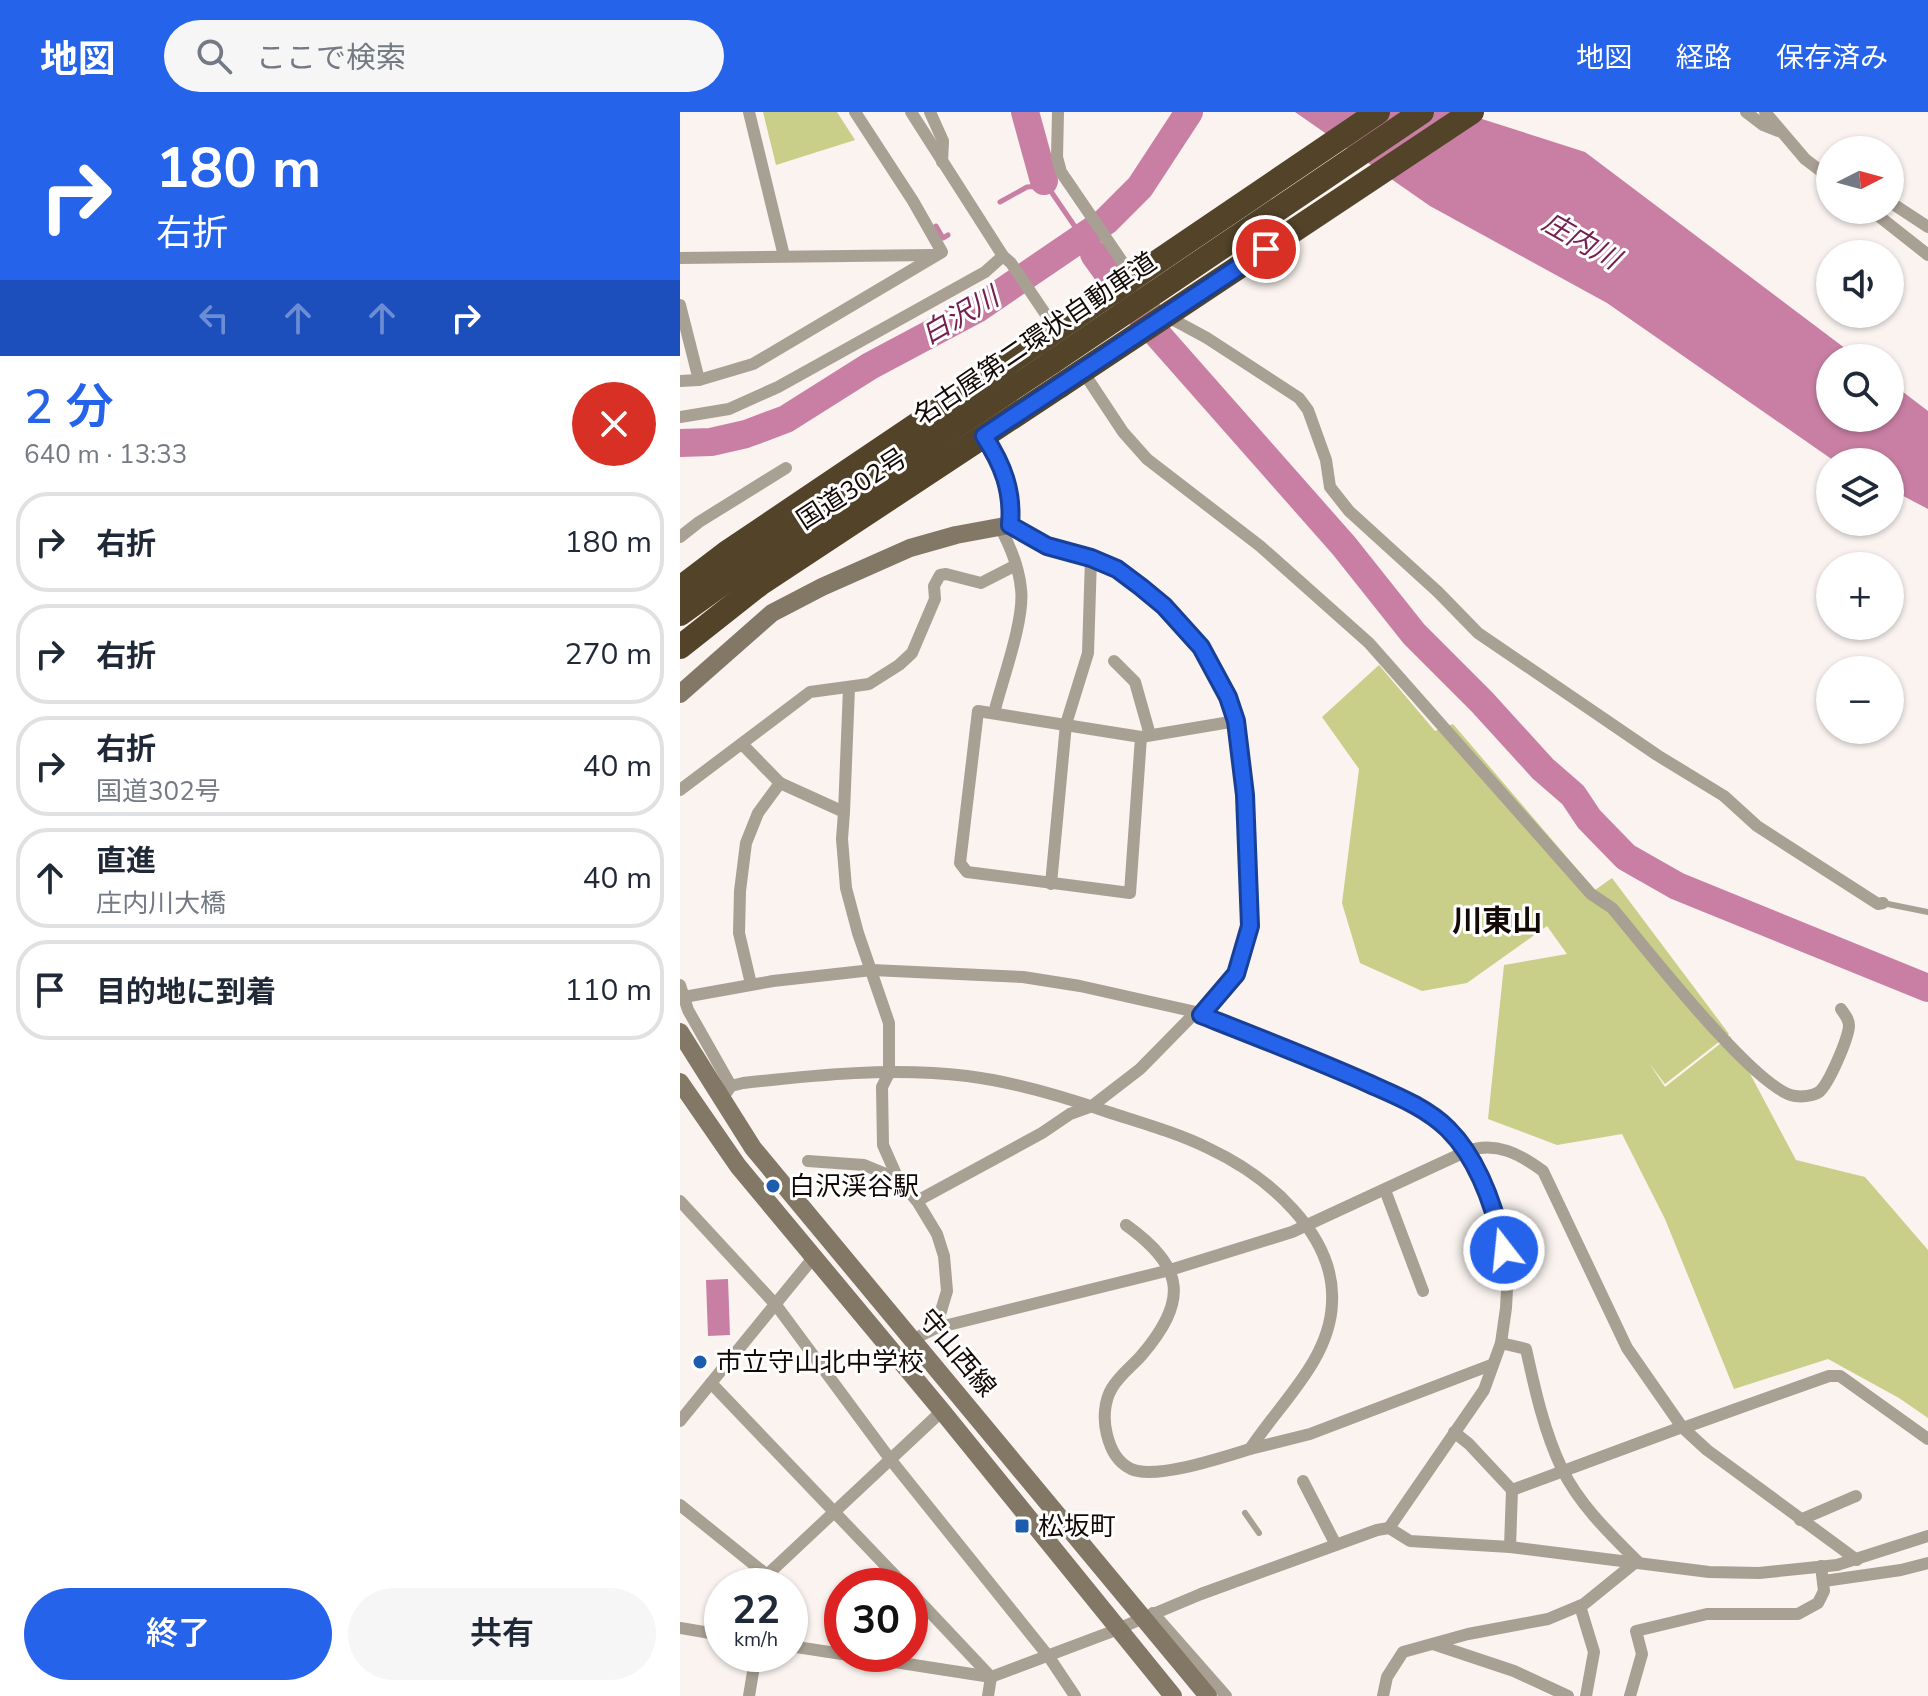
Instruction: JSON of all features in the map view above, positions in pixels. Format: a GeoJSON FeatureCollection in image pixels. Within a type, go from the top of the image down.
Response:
{"type":"FeatureCollection","features":[{"type":"Feature","properties":{"kind":"highway","name":"名古屋第二環状自動車道"},"geometry":{"type":"LineString","coordinates":[[680,614],[1378,112]]}},
{"type":"Feature","properties":{"kind":"highway","name":"名古屋第二環状自動車道"},"geometry":{"type":"LineString","coordinates":[[680,588],[726,553],[1422,112]]}},
{"type":"Feature","properties":{"kind":"highway","name":"国道302号"},"geometry":{"type":"LineString","coordinates":[[680,647],[760,584],[1472,112]]}},
{"type":"Feature","properties":{"kind":"main road"},"geometry":{"type":"LineString","coordinates":[[680,694],[772,613],[822,587],[910,548],[956,535],[1006,527],[1012,504],[1005,477],[984,436]]}},
{"type":"Feature","properties":{"kind":"main road","name":"守山西線"},"geometry":{"type":"LineString","coordinates":[[680,1032],[726,1093],[753,1148],[912,1340],[1148,1615],[1208,1696]]}},
{"type":"Feature","properties":{"kind":"main road","name":"守山西線"},"geometry":{"type":"LineString","coordinates":[[680,1082],[738,1166],[1173,1696]]}},
{"type":"Feature","properties":{"kind":"street"},"geometry":{"type":"LineString","coordinates":[[749,112],[784,256]]}},
{"type":"Feature","properties":{"kind":"street"},"geometry":{"type":"LineString","coordinates":[[680,381],[699,380],[753,364],[942,252],[855,112]]}},
{"type":"Feature","properties":{"kind":"street"},"geometry":{"type":"LineString","coordinates":[[911,112],[1123,432],[1147,459],[1260,546],[1369,643],[1591,894],[1612,908],[1727,1045],[1777,1087],[1793,1096],[1812,1095],[1820,1091],[1833,1069],[1849,1029],[1849,1020],[1841,1009]]}},
{"type":"Feature","properties":{"kind":"street"},"geometry":{"type":"LineString","coordinates":[[930,112],[943,141],[942,162]]}},
{"type":"Feature","properties":{"kind":"street"},"geometry":{"type":"LineString","coordinates":[[1058,112],[1057,157],[1061,172],[1157,311],[1207,338],[1299,398],[1308,410],[1326,460],[1330,487],[1349,511],[1478,633],[1513,659],[1724,796],[1757,826],[1878,904],[1883,903]]}},
{"type":"Feature","properties":{"kind":"street"},"geometry":{"type":"LineString","coordinates":[[1746,112],[1763,125],[1781,132]]}},
{"type":"Feature","properties":{"kind":"street"},"geometry":{"type":"LineString","coordinates":[[1765,112],[1805,159],[1816,167]]}},
{"type":"Feature","properties":{"kind":"street"},"geometry":{"type":"LineString","coordinates":[[1904,211],[1928,227]]}},
{"type":"Feature","properties":{"kind":"street"},"geometry":{"type":"LineString","coordinates":[[1889,224],[1928,255]]}},
{"type":"Feature","properties":{"kind":"street"},"geometry":{"type":"LineString","coordinates":[[680,258],[937,255]]}},
{"type":"Feature","properties":{"kind":"street"},"geometry":{"type":"LineString","coordinates":[[680,417],[729,409],[778,387],[1007,259]]}},
{"type":"Feature","properties":{"kind":"street"},"geometry":{"type":"LineString","coordinates":[[680,305],[699,380]]}},
{"type":"Feature","properties":{"kind":"street"},"geometry":{"type":"LineString","coordinates":[[680,537],[786,468]]}},
{"type":"Feature","properties":{"kind":"street"},"geometry":{"type":"LineString","coordinates":[[917,1201],[1042,1133],[1070,1114],[1092,1106],[1140,1069],[1236,974],[1250,926],[1245,795],[1236,721],[1228,697],[1201,647],[1164,606],[1117,569],[1047,546],[1006,527]]}},
{"type":"Feature","properties":{"kind":"street"},"geometry":{"type":"LineString","coordinates":[[994,713],[1016,628],[1022,591],[1006,527]]}},
{"type":"Feature","properties":{"kind":"street"},"geometry":{"type":"LineString","coordinates":[[1051,884],[1066,724],[1088,653],[1091,558]]}},
{"type":"Feature","properties":{"kind":"street"},"geometry":{"type":"LineString","coordinates":[[680,790],[810,692],[869,684],[883,677],[912,653],[935,599],[934,586],[940,575],[981,583],[1016,565]]}},
{"type":"Feature","properties":{"kind":"street"},"geometry":{"type":"LineString","coordinates":[[1114,661],[1135,682],[1146,736],[1130,893],[967,872],[960,863],[978,711],[1146,736],[1236,721]]}},
{"type":"Feature","properties":{"kind":"street"},"geometry":{"type":"LineString","coordinates":[[849,688],[849,745],[842,839],[846,888],[889,1023],[889,1073],[882,1087],[883,1145],[898,1179],[917,1201],[937,1234],[944,1256],[947,1291],[936,1328]]}},
{"type":"Feature","properties":{"kind":"street"},"geometry":{"type":"LineString","coordinates":[[742,744],[780,783],[844,812]]}},
{"type":"Feature","properties":{"kind":"street"},"geometry":{"type":"LineString","coordinates":[[751,984],[739,933],[746,843],[758,813],[780,783]]}},
{"type":"Feature","properties":{"kind":"street"},"geometry":{"type":"LineString","coordinates":[[928,1667],[991,1677],[1118,1629],[1278,1560],[1389,1528],[1484,1390],[1501,1343],[1508,1271],[1499,1228],[1467,1151],[1435,1117],[1408,1101],[1343,1072],[1198,1013],[1131,996],[1023,977],[872,970],[682,991],[726,1093],[828,1074],[904,1071],[967,1076],[1024,1086],[1168,1131],[1212,1149],[1254,1175],[1307,1226],[1325,1259],[1333,1300],[1325,1339],[1311,1365],[1250,1449]]}},
{"type":"Feature","properties":{"kind":"street"},"geometry":{"type":"LineString","coordinates":[[912,1340],[936,1328],[1170,1270],[1307,1226],[1467,1151],[1479,1147],[1500,1148],[1528,1160],[1543,1171],[1627,1348],[1683,1427],[1707,1450],[1857,1560]]}},
{"type":"Feature","properties":{"kind":"street"},"geometry":{"type":"LineString","coordinates":[[808,1161],[864,1165],[898,1179]]}},
{"type":"Feature","properties":{"kind":"street"},"geometry":{"type":"LineString","coordinates":[[1385,1190],[1423,1291]]}},
{"type":"Feature","properties":{"kind":"street"},"geometry":{"type":"LineString","coordinates":[[680,1201],[776,1305],[890,1459],[1049,1657],[1075,1696]]}},
{"type":"Feature","properties":{"kind":"street"},"geometry":{"type":"LineString","coordinates":[[1126,1225],[1164,1258],[1173,1283],[1171,1312],[1159,1335],[1113,1387],[1106,1406],[1105,1427],[1110,1447],[1118,1460],[1132,1469],[1144,1472],[1183,1466],[1310,1434],[1491,1365]]}},
{"type":"Feature","properties":{"kind":"street"},"geometry":{"type":"LineString","coordinates":[[680,1421],[813,1258]]}},
{"type":"Feature","properties":{"kind":"street"},"geometry":{"type":"LineString","coordinates":[[1501,1343],[1526,1349],[1545,1426],[1562,1470],[1600,1524],[1637,1561]]}},
{"type":"Feature","properties":{"kind":"street"},"geometry":{"type":"LineString","coordinates":[[1512,1490],[1829,1376],[1840,1376],[1928,1439]]}},
{"type":"Feature","properties":{"kind":"street"},"geometry":{"type":"LineString","coordinates":[[711,1383],[888,1568]]}},
{"type":"Feature","properties":{"kind":"street"},"geometry":{"type":"LineString","coordinates":[[779,1568],[942,1411]]}},
{"type":"Feature","properties":{"kind":"street"},"geometry":{"type":"LineString","coordinates":[[1454,1432],[1512,1490],[1510,1547]]}},
{"type":"Feature","properties":{"kind":"street"},"geometry":{"type":"LineString","coordinates":[[1303,1481],[1336,1545]]}},
{"type":"Feature","properties":{"kind":"street"},"geometry":{"type":"LineString","coordinates":[[1800,1520],[1856,1496]]}},
{"type":"Feature","properties":{"kind":"street"},"geometry":{"type":"LineString","coordinates":[[680,1505],[751,1568]]}},
{"type":"Feature","properties":{"kind":"street"},"geometry":{"type":"LineString","coordinates":[[1389,1528],[1410,1541],[1510,1547],[1709,1572],[1759,1573],[1857,1560],[1928,1536]]}},
{"type":"Feature","properties":{"kind":"street"},"geometry":{"type":"LineString","coordinates":[[1383,1696],[1387,1677],[1403,1652],[1468,1634],[1548,1619],[1580,1606],[1637,1561]]}},
{"type":"Feature","properties":{"kind":"street"},"geometry":{"type":"LineString","coordinates":[[1824,1581],[1891,1572],[1928,1563]]}},
{"type":"Feature","properties":{"kind":"street"},"geometry":{"type":"LineString","coordinates":[[1630,1696],[1642,1654],[1636,1631],[1707,1614],[1798,1614],[1818,1603],[1824,1591],[1821,1566]]}},
{"type":"Feature","properties":{"kind":"street"},"geometry":{"type":"LineString","coordinates":[[1580,1606],[1594,1652],[1586,1696]]}},
{"type":"Feature","properties":{"kind":"street"},"geometry":{"type":"LineString","coordinates":[[928,1610],[991,1677]]}},
{"type":"Feature","properties":{"kind":"street"},"geometry":{"type":"LineString","coordinates":[[1148,1615],[1226,1696]]}},
{"type":"Feature","properties":{"kind":"street"},"geometry":{"type":"LineString","coordinates":[[680,1628],[704,1632]]}},
{"type":"Feature","properties":{"kind":"street"},"geometry":{"type":"LineString","coordinates":[[1433,1644],[1514,1671],[1568,1696]]}},
{"type":"Feature","properties":{"kind":"street"},"geometry":{"type":"LineString","coordinates":[[749,1696],[753,1672]]}},
{"type":"Feature","properties":{"kind":"street"},"geometry":{"type":"LineString","coordinates":[[988,1696],[991,1677]]}},
{"type":"Feature","properties":{"kind":"lane"},"geometry":{"type":"LineString","coordinates":[[1883,903],[1928,912]]}},
{"type":"Feature","properties":{"kind":"lane"},"geometry":{"type":"LineString","coordinates":[[1245,1513],[1259,1533]]}},
{"type":"Feature","properties":{"kind":"green space"},"geometry":{"type":"Polygon","coordinates":[[[763,112],[837,112],[855,140],[776,165],[763,112]]]}},
{"type":"Feature","properties":{"kind":"green space"},"geometry":{"type":"Polygon","coordinates":[[[1379,665],[1435,731],[1453,724],[1595,890],[1612,878],[1729,1034],[1665,1084],[1649,1063],[1665,1087],[1730,1036],[1796,1160],[1865,1177],[1928,1250],[1928,1418],[1899,1398],[1828,1359],[1734,1389],[1665,1219],[1622,1134],[1557,1145],[1488,1119],[1504,965],[1567,954],[1547,926],[1467,983],[1422,991],[1360,963],[1342,903],[1359,769],[1322,717],[1379,665]]]}},
{"type":"Feature","properties":{"kind":"water","name":"庄内川"},"geometry":{"type":"Polygon","coordinates":[[[1295,112],[1460,112],[1585,152],[1839,344],[1816,344],[1816,432],[1904,432],[1904,393],[1928,411],[1928,509],[1904,496],[1904,448],[1816,448],[1607,303],[1430,206],[1295,112]]]}},
{"type":"Feature","properties":{"kind":"water"},"geometry":{"type":"Polygon","coordinates":[[[728,1279],[730,1335],[708,1336],[706,1280],[728,1279]]]}},
{"type":"Feature","properties":{"kind":"waterway"},"geometry":{"type":"LineString","coordinates":[[1025,112],[1044,181]]}},
{"type":"Feature","properties":{"kind":"waterway","name":"白沢川"},"geometry":{"type":"LineString","coordinates":[[680,443],[711,442],[746,434],[786,419],[870,366],[977,309],[1106,221],[1140,187],[1189,112]]}},
{"type":"Feature","properties":{"kind":"waterway"},"geometry":{"type":"LineString","coordinates":[[1000,202],[1027,187],[1044,186],[1050,190],[1082,237]]}},
{"type":"Feature","properties":{"kind":"waterway"},"geometry":{"type":"LineString","coordinates":[[936,226],[943,238],[948,235]]}},
{"type":"Feature","properties":{"kind":"waterway"},"geometry":{"type":"LineString","coordinates":[[1094,254],[1127,300],[1344,546],[1414,634],[1543,769],[1573,795],[1589,819],[1626,857],[1677,886],[1928,988]]}},
{"type":"Feature","properties":{"kind":"place","name":"白沢渓谷駅"},"geometry":{"type":"Point","coordinates":[773,1186]}},
{"type":"Feature","properties":{"kind":"place","name":"市立守山北中学校"},"geometry":{"type":"Point","coordinates":[700,1362]}},
{"type":"Feature","properties":{"kind":"place","name":"松坂町"},"geometry":{"type":"Point","coordinates":[1022,1526]}},
{"type":"Feature","properties":{"kind":"district","name":"川東山"},"geometry":{"type":"Point","coordinates":[1497,921]}},
{"type":"Feature","properties":{"kind":"route"},"geometry":{"type":"LineString","coordinates":[[1266,249],[984,436],[999,462],[1009,489],[1012,504],[1010,525],[1047,546],[1117,569],[1141,587],[1164,606],[1201,647],[1228,697],[1241,750],[1250,926],[1236,974],[1201,1015],[1354,1076],[1435,1117],[1467,1151],[1499,1228],[1504,1250]]}}]}
